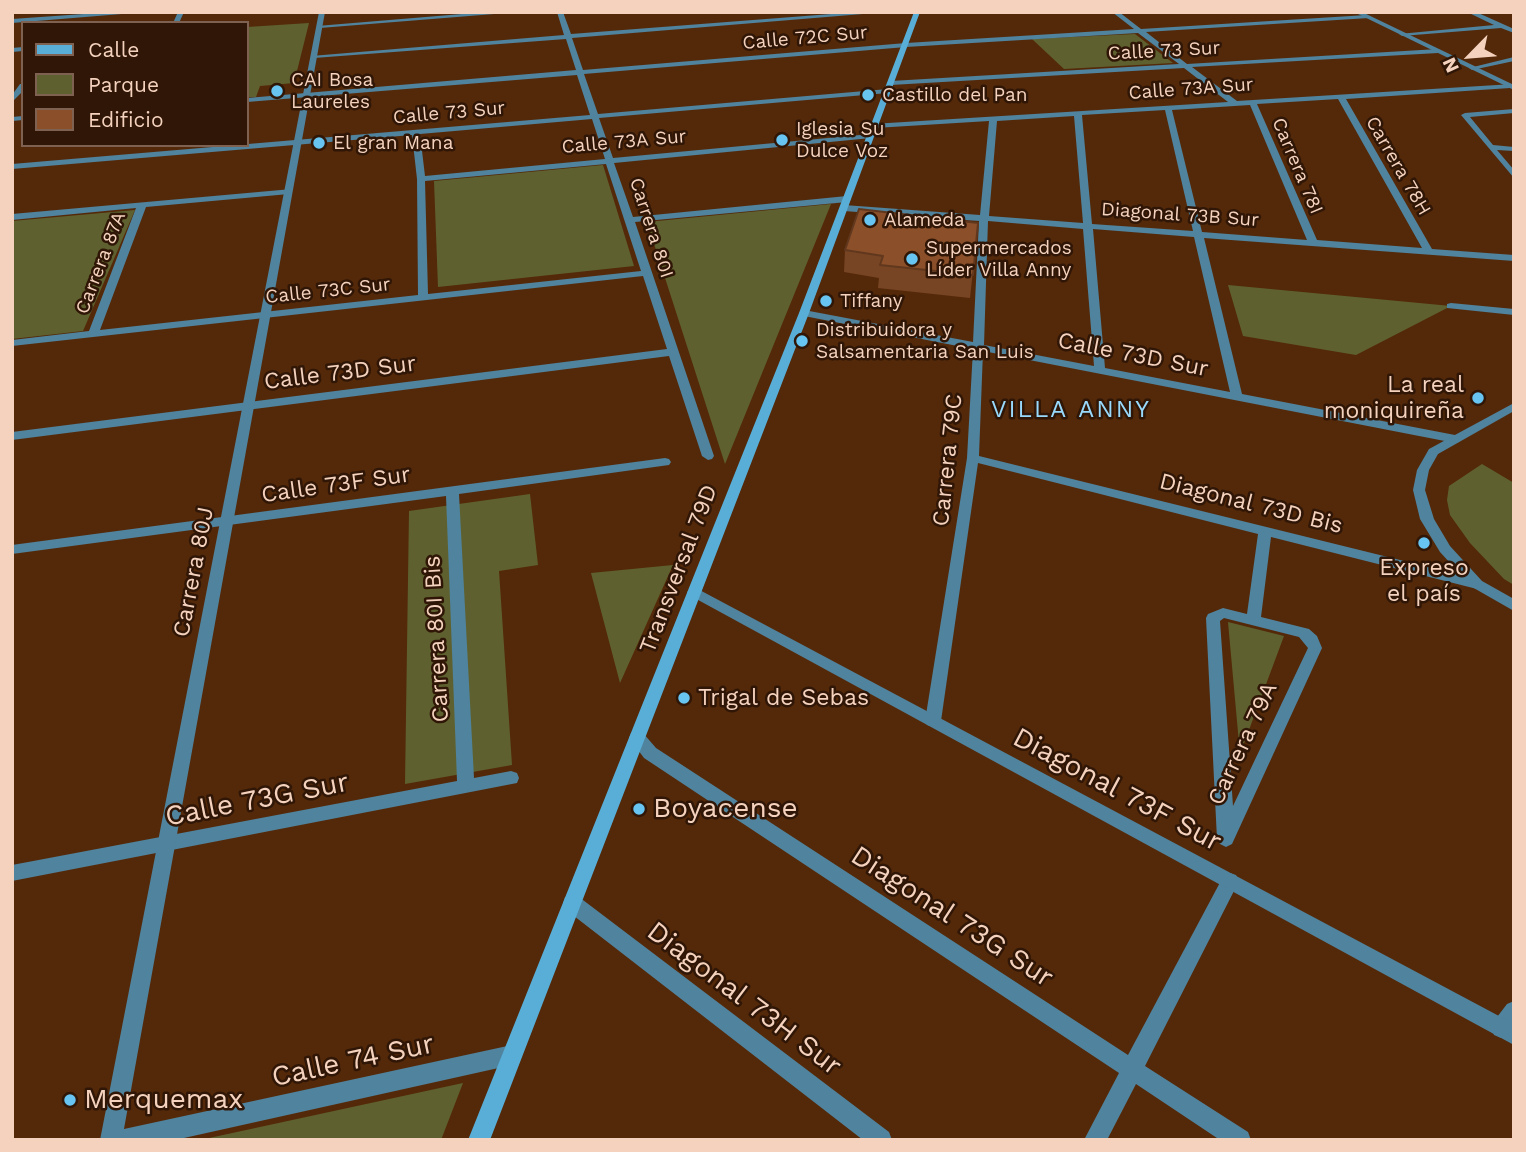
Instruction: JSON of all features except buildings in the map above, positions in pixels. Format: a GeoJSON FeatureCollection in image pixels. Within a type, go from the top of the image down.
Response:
{"type":"FeatureCollection","features":[{"type":"Feature","properties":{"kind":"main road","name":"Transversal 79D"},"geometry":{"type":"LineString","coordinates":[[479,1140],[804,313],[917,12]]}},
{"type":"Feature","properties":{"kind":"street"},"geometry":{"type":"LineString","coordinates":[[12,21],[143,12]]}},
{"type":"Feature","properties":{"kind":"street"},"geometry":{"type":"LineString","coordinates":[[321,19],[516,12]]}},
{"type":"Feature","properties":{"kind":"street","name":"Carrera 80I"},"geometry":{"type":"LineString","coordinates":[[560,12],[708,456]]}},
{"type":"Feature","properties":{"kind":"street"},"geometry":{"type":"LineString","coordinates":[[314,56],[884,12]]}},
{"type":"Feature","properties":{"kind":"street"},"geometry":{"type":"LineString","coordinates":[[1115,12],[1236,104]]}},
{"type":"Feature","properties":{"kind":"street"},"geometry":{"type":"LineString","coordinates":[[1357,12],[1512,87]]}},
{"type":"Feature","properties":{"kind":"street"},"geometry":{"type":"LineString","coordinates":[[1470,12],[1514,31]]}},
{"type":"Feature","properties":{"kind":"street","name":"Calle 72C Sur"},"geometry":{"type":"LineString","coordinates":[[248,100],[906,45],[1367,17]]}},
{"type":"Feature","properties":{"kind":"street","name":"Carrera 80J"},"geometry":{"type":"LineString","coordinates":[[111,1140],[321,19]]}},
{"type":"Feature","properties":{"kind":"street"},"geometry":{"type":"LineString","coordinates":[[1402,34],[1501,26]]}},
{"type":"Feature","properties":{"kind":"street","name":"Calle 73 Sur"},"geometry":{"type":"LineString","coordinates":[[248,146],[890,87],[1185,65],[1438,51]]}},
{"type":"Feature","properties":{"kind":"street"},"geometry":{"type":"LineString","coordinates":[[1472,68],[1514,59]]}},
{"type":"Feature","properties":{"kind":"street","name":"Calle 73A Sur"},"geometry":{"type":"LineString","coordinates":[[875,126],[1512,87]]}},
{"type":"Feature","properties":{"kind":"street","name":"Carrera 78H"},"geometry":{"type":"LineString","coordinates":[[1341,97],[1428,251]]}},
{"type":"Feature","properties":{"kind":"street","name":"Carrera 78I"},"geometry":{"type":"LineString","coordinates":[[1253,103],[1313,242]]}},
{"type":"Feature","properties":{"kind":"street"},"geometry":{"type":"LineString","coordinates":[[1168,108],[1237,397]]}},
{"type":"Feature","properties":{"kind":"street"},"geometry":{"type":"LineString","coordinates":[[1514,111],[1465,115],[1514,176]]}},
{"type":"Feature","properties":{"kind":"street"},"geometry":{"type":"LineString","coordinates":[[1078,114],[1100,370]]}},
{"type":"Feature","properties":{"kind":"street","name":"Carrera 79C"},"geometry":{"type":"LineString","coordinates":[[933,721],[973,458],[984,218],[993,119]]}},
{"type":"Feature","properties":{"kind":"street"},"geometry":{"type":"LineString","coordinates":[[416,132],[421,179],[423,298]]}},
{"type":"Feature","properties":{"kind":"street","name":"Calle 73A Sur"},"geometry":{"type":"LineString","coordinates":[[421,179],[871,136]]}},
{"type":"Feature","properties":{"kind":"street","name":"Calle 73 Sur"},"geometry":{"type":"LineString","coordinates":[[12,167],[241,147]]}},
{"type":"Feature","properties":{"kind":"street"},"geometry":{"type":"LineString","coordinates":[[1491,147],[1514,149]]}},
{"type":"Feature","properties":{"kind":"street"},"geometry":{"type":"LineString","coordinates":[[12,217],[289,191]]}},
{"type":"Feature","properties":{"kind":"street","name":"Diagonal 73B Sur"},"geometry":{"type":"LineString","coordinates":[[629,220],[846,203],[984,218],[1514,258]]}},
{"type":"Feature","properties":{"kind":"street","name":"Carrera 87A"},"geometry":{"type":"LineString","coordinates":[[93,334],[142,205]]}},
{"type":"Feature","properties":{"kind":"street","name":"Calle 73C Sur"},"geometry":{"type":"LineString","coordinates":[[12,343],[647,273]]}},
{"type":"Feature","properties":{"kind":"street"},"geometry":{"type":"LineString","coordinates":[[1451,306],[1514,312]]}},
{"type":"Feature","properties":{"kind":"street","name":"Calle 73D Sur"},"geometry":{"type":"LineString","coordinates":[[804,313],[1455,439]]}},
{"type":"Feature","properties":{"kind":"street","name":"Calle 73D Sur"},"geometry":{"type":"LineString","coordinates":[[12,436],[673,352]]}},
{"type":"Feature","properties":{"kind":"street"},"geometry":{"type":"LineString","coordinates":[[1476,584],[1445,549],[1427,519],[1419,490],[1423,470],[1433,452],[1514,406]]}},
{"type":"Feature","properties":{"kind":"street","name":"Diagonal 73D Bis"},"geometry":{"type":"LineString","coordinates":[[973,458],[1476,584],[1514,606]]}},
{"type":"Feature","properties":{"kind":"street","name":"Calle 73F Sur"},"geometry":{"type":"LineString","coordinates":[[12,550],[665,461]]}},
{"type":"Feature","properties":{"kind":"street","name":"Carrera 80I Bis"},"geometry":{"type":"LineString","coordinates":[[453,490],[466,786]]}},
{"type":"Feature","properties":{"kind":"street"},"geometry":{"type":"LineString","coordinates":[[1253,620],[1265,531]]}},
{"type":"Feature","properties":{"kind":"street","name":"Diagonal 73F Sur"},"geometry":{"type":"LineString","coordinates":[[694,592],[1507,1032]]}},
{"type":"Feature","properties":{"kind":"street","name":"Carrera 79A"},"geometry":{"type":"LineString","coordinates":[[1223,613],[1253,620],[1304,633],[1315,648],[1226,839],[1213,618],[1223,613]]}},
{"type":"Feature","properties":{"kind":"street","name":"Diagonal 73G Sur"},"geometry":{"type":"LineString","coordinates":[[637,738],[650,753],[1240,1140]]}},
{"type":"Feature","properties":{"kind":"street","name":"Calle 73G Sur"},"geometry":{"type":"LineString","coordinates":[[12,873],[511,778]]}},
{"type":"Feature","properties":{"kind":"street"},"geometry":{"type":"LineString","coordinates":[[1095,1140],[1230,881]]}},
{"type":"Feature","properties":{"kind":"street","name":"Diagonal 73H Sur"},"geometry":{"type":"LineString","coordinates":[[572,903],[881,1140]]}},
{"type":"Feature","properties":{"kind":"street"},"geometry":{"type":"LineString","coordinates":[[1507,1032],[1514,1011]]}},
{"type":"Feature","properties":{"kind":"street","name":"Calle 74 Sur"},"geometry":{"type":"LineString","coordinates":[[124,1140],[512,1055]]}},
{"type":"Feature","properties":{"kind":"green space"},"geometry":{"type":"Polygon","coordinates":[[[309,23],[294,83],[260,86],[256,97],[248,97],[248,27],[309,23]]]}},
{"type":"Feature","properties":{"kind":"green space"},"geometry":{"type":"Polygon","coordinates":[[[1135,34],[1173,63],[1064,69],[1032,39],[1135,34]]]}},
{"type":"Feature","properties":{"kind":"green space"},"geometry":{"type":"Polygon","coordinates":[[[603,165],[634,266],[438,287],[434,181],[603,165]]]}},
{"type":"Feature","properties":{"kind":"green space"},"geometry":{"type":"Polygon","coordinates":[[[831,204],[725,464],[647,222],[831,204]]]}},
{"type":"Feature","properties":{"kind":"green space"},"geometry":{"type":"Polygon","coordinates":[[[135,210],[83,331],[12,339],[12,221],[135,210]]]}},
{"type":"Feature","properties":{"kind":"green space"},"geometry":{"type":"Polygon","coordinates":[[[1228,285],[1451,306],[1356,355],[1243,336],[1228,285]]]}},
{"type":"Feature","properties":{"kind":"green space"},"geometry":{"type":"Polygon","coordinates":[[[1482,464],[1514,483],[1514,585],[1504,579],[1470,543],[1450,515],[1447,500],[1449,486],[1482,464]]]}},
{"type":"Feature","properties":{"kind":"green space"},"geometry":{"type":"Polygon","coordinates":[[[530,494],[538,565],[499,571],[512,765],[405,784],[409,511],[530,494]]]}},
{"type":"Feature","properties":{"kind":"green space"},"geometry":{"type":"Polygon","coordinates":[[[673,565],[620,683],[591,573],[673,565]]]}},
{"type":"Feature","properties":{"kind":"green space"},"geometry":{"type":"Polygon","coordinates":[[[1228,622],[1284,636],[1240,754],[1228,622]]]}},
{"type":"Feature","properties":{"kind":"green space"},"geometry":{"type":"Polygon","coordinates":[[[463,1083],[441,1140],[200,1140],[463,1083]]]}},
{"type":"Feature","properties":{"kind":"place","name":"CAI Bosa Laureles"},"geometry":{"type":"Point","coordinates":[277,91]}},
{"type":"Feature","properties":{"kind":"place","name":"Castillo del Pan"},"geometry":{"type":"Point","coordinates":[868,95]}},
{"type":"Feature","properties":{"kind":"place","name":"Iglesia Su Dulce Voz"},"geometry":{"type":"Point","coordinates":[782,140]}},
{"type":"Feature","properties":{"kind":"place","name":"El gran Mana"},"geometry":{"type":"Point","coordinates":[319,143]}},
{"type":"Feature","properties":{"kind":"place","name":"Alameda"},"geometry":{"type":"Point","coordinates":[870,220]}},
{"type":"Feature","properties":{"kind":"place","name":"Supermercados Líder Villa Anny"},"geometry":{"type":"Point","coordinates":[912,259]}},
{"type":"Feature","properties":{"kind":"place","name":"Tiffany"},"geometry":{"type":"Point","coordinates":[826,301]}},
{"type":"Feature","properties":{"kind":"place","name":"Distribuidora y Salsamentaria San Luis"},"geometry":{"type":"Point","coordinates":[802,341]}},
{"type":"Feature","properties":{"kind":"place","name":"La real moniquireña"},"geometry":{"type":"Point","coordinates":[1478,398]}},
{"type":"Feature","properties":{"kind":"place","name":"Expreso el país"},"geometry":{"type":"Point","coordinates":[1424,543]}},
{"type":"Feature","properties":{"kind":"place","name":"Trigal de Sebas"},"geometry":{"type":"Point","coordinates":[684,698]}},
{"type":"Feature","properties":{"kind":"place","name":"Boyacense"},"geometry":{"type":"Point","coordinates":[639,809]}},
{"type":"Feature","properties":{"kind":"place","name":"Merquemax"},"geometry":{"type":"Point","coordinates":[70,1100]}},
{"type":"Feature","properties":{"kind":"district","name":"VILLA ANNY"},"geometry":{"type":"Point","coordinates":[1071,410]}}]}
